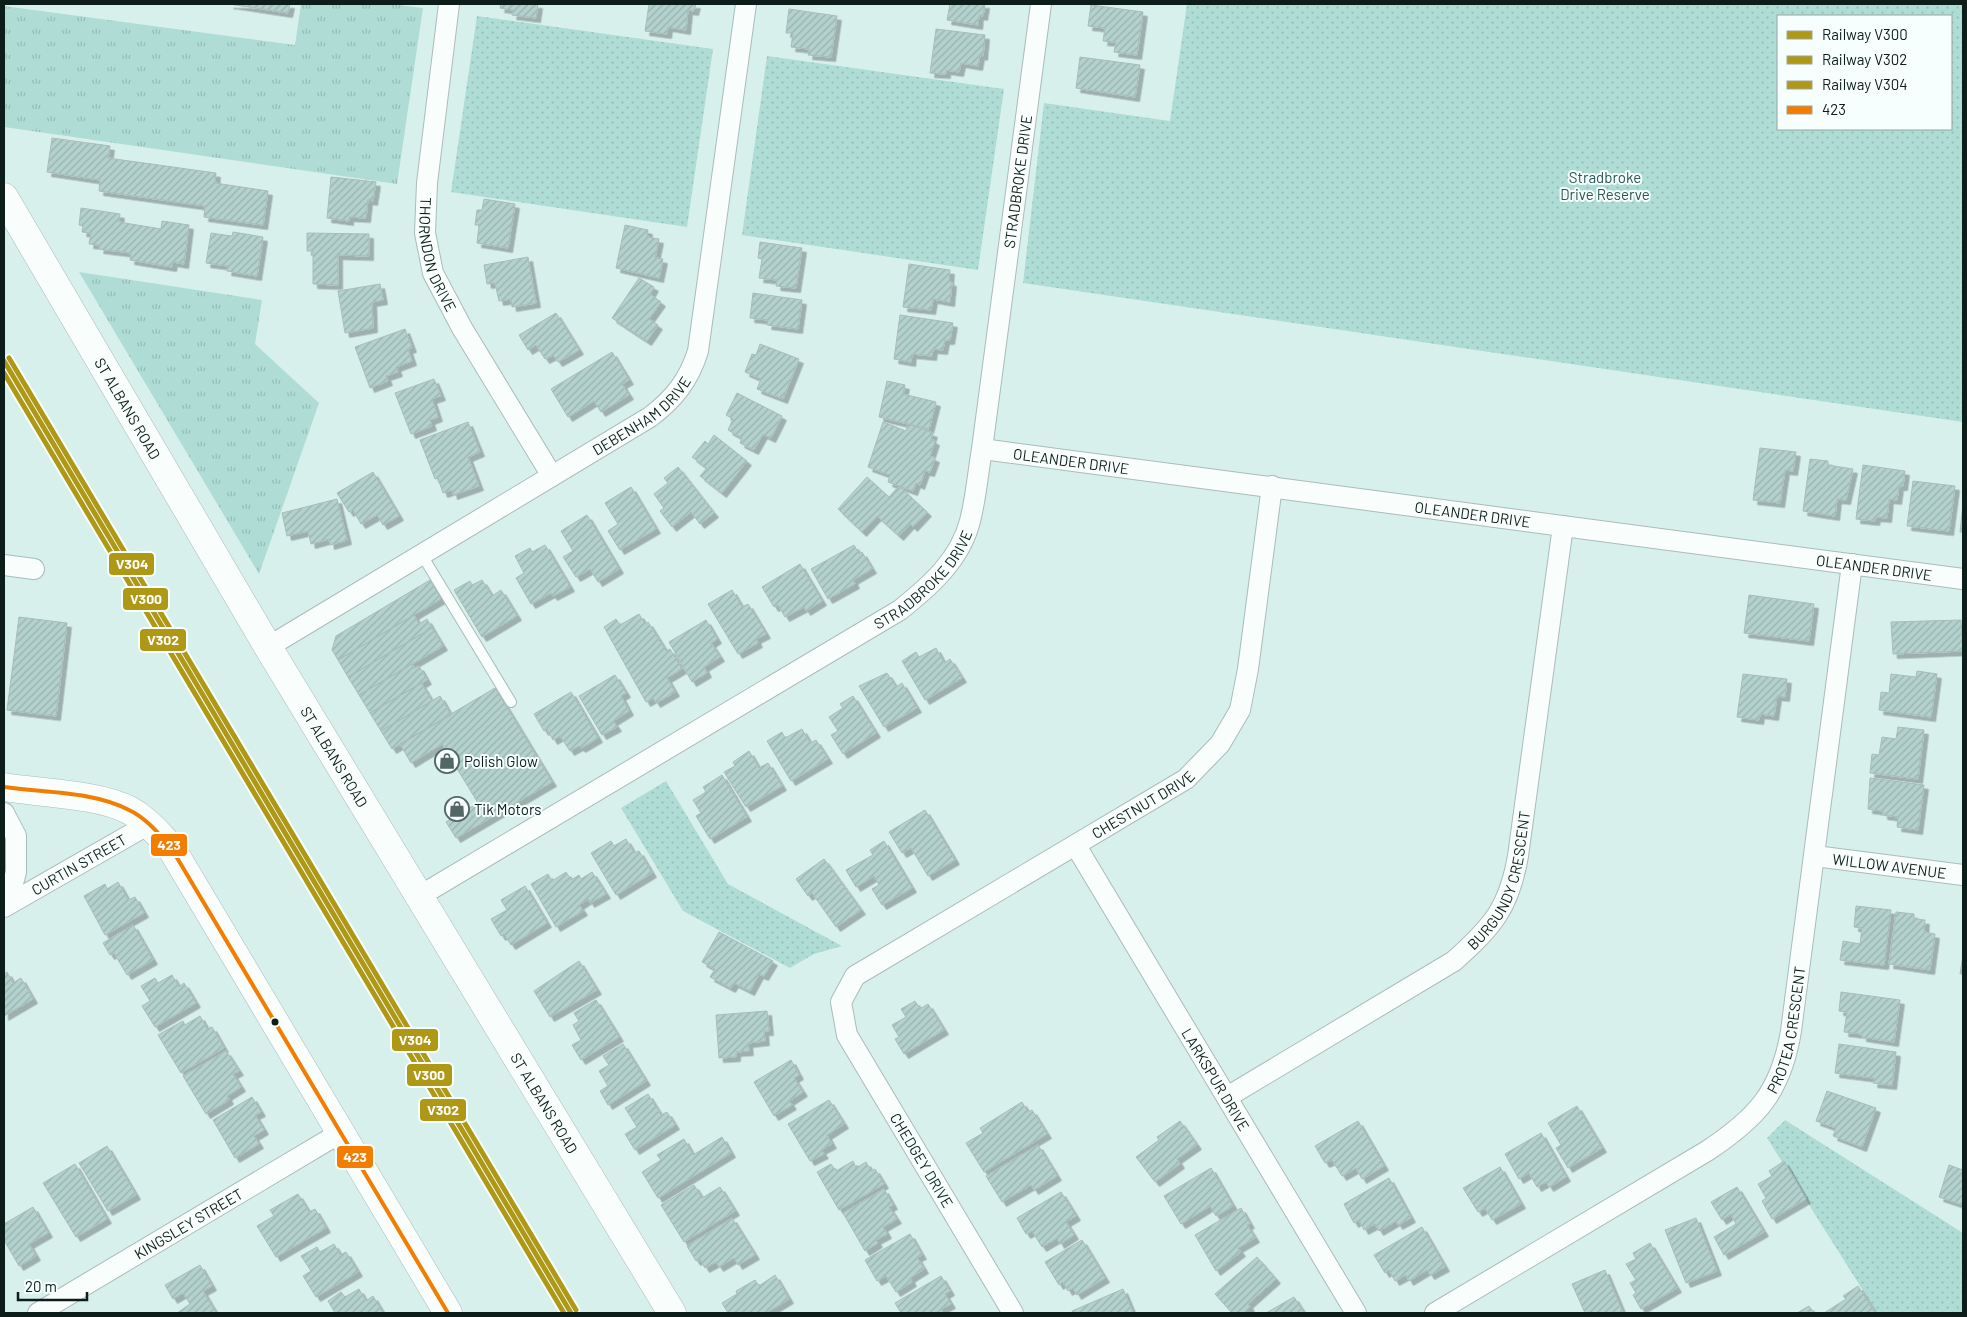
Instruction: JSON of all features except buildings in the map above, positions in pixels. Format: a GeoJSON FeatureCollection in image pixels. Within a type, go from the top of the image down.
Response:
{"type":"FeatureCollection","features":[{"type":"Feature","properties":{"kind":"main road","name":"ST ALBANS ROAD"},"geometry":{"type":"LineString","coordinates":[[4,197],[268,648],[672,1313]]}},
{"type":"Feature","properties":{"kind":"main road"},"geometry":{"type":"LineString","coordinates":[[4,788],[108,802],[130,810],[149,824],[170,846],[448,1313]]}},
{"type":"Feature","properties":{"kind":"street","name":"THORNDON DRIVE"},"geometry":{"type":"LineString","coordinates":[[449,4],[427,184],[425,233],[433,273],[462,328],[552,476]]}},
{"type":"Feature","properties":{"kind":"street","name":"DEBENHAM DRIVE"},"geometry":{"type":"LineString","coordinates":[[268,648],[664,407],[679,392],[691,372],[698,351],[746,4]]}},
{"type":"Feature","properties":{"kind":"street","name":"STRADBROKE DRIVE"},"geometry":{"type":"LineString","coordinates":[[418,897],[891,615],[929,587],[951,561],[970,522],[982,449],[1041,4]]}},
{"type":"Feature","properties":{"kind":"street","name":"OLEANDER DRIVE"},"geometry":{"type":"LineString","coordinates":[[982,449],[1963,579]]}},
{"type":"Feature","properties":{"kind":"street","name":"CHESTNUT DRIVE"},"geometry":{"type":"LineString","coordinates":[[842,1002],[855,976],[1186,779],[1220,744],[1240,710],[1248,669],[1272,486]]}},
{"type":"Feature","properties":{"kind":"street","name":"BURGUNDY CRESCENT"},"geometry":{"type":"LineString","coordinates":[[1227,1097],[1454,961],[1483,934],[1507,901],[1514,881],[1518,856],[1563,526]]}},
{"type":"Feature","properties":{"kind":"street","name":"PROTEA CRESCENT"},"geometry":{"type":"LineString","coordinates":[[1435,1313],[1707,1151],[1736,1131],[1758,1110],[1781,1072],[1788,1051],[1852,564]]}},
{"type":"Feature","properties":{"kind":"street"},"geometry":{"type":"LineString","coordinates":[[4,565],[34,569]]}},
{"type":"Feature","properties":{"kind":"street","name":"CURTIN STREET"},"geometry":{"type":"LineString","coordinates":[[4,813],[16,836],[16,872],[6,906]]}},
{"type":"Feature","properties":{"kind":"street","name":"CURTIN STREET"},"geometry":{"type":"LineString","coordinates":[[6,906],[149,824]]}},
{"type":"Feature","properties":{"kind":"street","name":"LARKSPUR DRIVE"},"geometry":{"type":"LineString","coordinates":[[1076,846],[1356,1313]]}},
{"type":"Feature","properties":{"kind":"street","name":"WILLOW AVENUE"},"geometry":{"type":"LineString","coordinates":[[1815,856],[1963,875]]}},
{"type":"Feature","properties":{"kind":"street","name":"CHEDGEY DRIVE"},"geometry":{"type":"LineString","coordinates":[[842,1002],[847,1035],[1013,1313]]}},
{"type":"Feature","properties":{"kind":"street","name":"KINGSLEY STREET"},"geometry":{"type":"LineString","coordinates":[[38,1313],[340,1133]]}},
{"type":"Feature","properties":{"kind":"lane"},"geometry":{"type":"LineString","coordinates":[[422,555],[510,702]]}},
{"type":"Feature","properties":{"kind":"green space"},"geometry":{"type":"Polygon","coordinates":[[[301,4],[391,4],[423,8],[397,184],[4,127],[4,6],[295,45],[301,4]]]}},
{"type":"Feature","properties":{"kind":"green space","name":"Stradbroke Drive Reserve"},"geometry":{"type":"Polygon","coordinates":[[[1187,4],[1963,4],[1963,422],[1023,283],[1044,103],[1170,121],[1187,4]]]}},
{"type":"Feature","properties":{"kind":"green space"},"geometry":{"type":"Polygon","coordinates":[[[477,16],[713,49],[687,227],[451,192],[477,16]]]}},
{"type":"Feature","properties":{"kind":"green space"},"geometry":{"type":"Polygon","coordinates":[[[767,56],[1004,89],[978,270],[742,235],[767,56]]]}},
{"type":"Feature","properties":{"kind":"green space"},"geometry":{"type":"Polygon","coordinates":[[[79,272],[262,300],[255,344],[319,403],[259,574],[79,272]]]}},
{"type":"Feature","properties":{"kind":"green space"},"geometry":{"type":"Polygon","coordinates":[[[666,781],[728,884],[842,946],[814,954],[790,968],[683,911],[621,808],[666,781]]]}},
{"type":"Feature","properties":{"kind":"green space"},"geometry":{"type":"Polygon","coordinates":[[[1785,1120],[1963,1233],[1963,1313],[1877,1313],[1767,1138],[1785,1120]]]}},
{"type":"Feature","properties":{"kind":"rail line","name":"V304"},"geometry":{"type":"LineString","coordinates":[[9,358],[576,1310]]}},
{"type":"Feature","properties":{"kind":"rail line","name":"V300"},"geometry":{"type":"LineString","coordinates":[[4,361],[571,1313]]}},
{"type":"Feature","properties":{"kind":"rail line","name":"V302"},"geometry":{"type":"LineString","coordinates":[[4,373],[564,1313]]}},
{"type":"Feature","properties":{"kind":"transit line","name":"423"},"geometry":{"type":"LineString","coordinates":[[4,787],[84,796],[115,804],[141,817],[170,846],[448,1313]]}},
{"type":"Feature","properties":{"kind":"place","name":"Polish Glow"},"geometry":{"type":"Point","coordinates":[447,761]}},
{"type":"Feature","properties":{"kind":"place","name":"Tik Motors"},"geometry":{"type":"Point","coordinates":[457,809]}}]}
